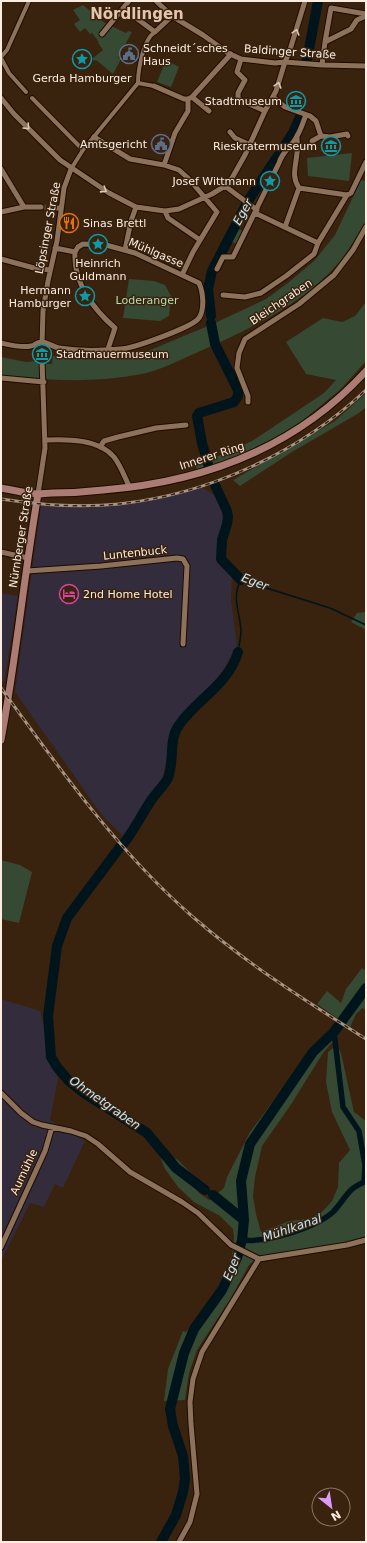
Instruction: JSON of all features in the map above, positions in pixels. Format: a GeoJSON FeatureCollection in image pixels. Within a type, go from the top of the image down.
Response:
{"type":"FeatureCollection","features":[{"type":"Feature","properties":{"kind":"main road","name":"Innerer Ring"},"geometry":{"type":"LineString","coordinates":[[1,488],[38,494],[130,488],[200,474],[260,451],[299,428],[352,386],[366,371]]}},
{"type":"Feature","properties":{"kind":"main road","name":"Nürnberger Straße"},"geometry":{"type":"LineString","coordinates":[[1,740],[3,716],[38,494]]}},
{"type":"Feature","properties":{"kind":"street"},"geometry":{"type":"LineString","coordinates":[[26,92],[9,73],[1,57],[7,50],[29,1]]}},
{"type":"Feature","properties":{"kind":"street"},"geometry":{"type":"LineString","coordinates":[[102,34],[129,1]]}},
{"type":"Feature","properties":{"kind":"street","name":"Baldinger Straße"},"geometry":{"type":"LineString","coordinates":[[156,1],[174,17],[241,59],[275,63],[285,62],[366,66]]}},
{"type":"Feature","properties":{"kind":"street"},"geometry":{"type":"LineString","coordinates":[[1,98],[14,114],[71,169],[109,193],[136,207],[165,211],[179,210],[225,186],[232,178],[276,91],[305,1]]}},
{"type":"Feature","properties":{"kind":"street"},"geometry":{"type":"LineString","coordinates":[[124,6],[128,12],[155,32]]}},
{"type":"Feature","properties":{"kind":"street"},"geometry":{"type":"LineString","coordinates":[[322,65],[331,8],[366,15]]}},
{"type":"Feature","properties":{"kind":"street"},"geometry":{"type":"LineString","coordinates":[[325,42],[351,30],[357,20],[366,15]]}},
{"type":"Feature","properties":{"kind":"street"},"geometry":{"type":"LineString","coordinates":[[174,17],[152,34],[138,69],[138,83],[154,86],[184,99],[190,98],[209,112]]}},
{"type":"Feature","properties":{"kind":"street"},"geometry":{"type":"LineString","coordinates":[[164,165],[175,133],[188,111],[190,98],[231,54]]}},
{"type":"Feature","properties":{"kind":"street"},"geometry":{"type":"LineString","coordinates":[[241,59],[237,72],[245,80],[238,93],[238,99],[265,112]]}},
{"type":"Feature","properties":{"kind":"street","name":"Löpsinger Straße"},"geometry":{"type":"LineString","coordinates":[[42,343],[43,311],[57,241],[64,188],[71,169],[83,150],[138,83]]}},
{"type":"Feature","properties":{"kind":"street"},"geometry":{"type":"LineString","coordinates":[[273,97],[285,107],[306,114],[316,121],[322,136]]}},
{"type":"Feature","properties":{"kind":"street"},"geometry":{"type":"LineString","coordinates":[[32,98],[83,150]]}},
{"type":"Feature","properties":{"kind":"street"},"geometry":{"type":"LineString","coordinates":[[217,269],[223,257],[232,257],[281,158],[287,147],[297,137],[306,114]]}},
{"type":"Feature","properties":{"kind":"street"},"geometry":{"type":"LineString","coordinates":[[230,132],[235,138],[250,145]]}},
{"type":"Feature","properties":{"kind":"street"},"geometry":{"type":"LineString","coordinates":[[313,148],[312,140],[322,136],[330,137],[347,134],[348,136]]}},
{"type":"Feature","properties":{"kind":"street"},"geometry":{"type":"LineString","coordinates":[[297,137],[298,152],[294,172],[296,183],[299,188]]}},
{"type":"Feature","properties":{"kind":"street"},"geometry":{"type":"LineString","coordinates":[[94,138],[130,159],[164,165],[179,170],[217,212],[200,240],[182,275]]}},
{"type":"Feature","properties":{"kind":"street"},"geometry":{"type":"LineString","coordinates":[[223,295],[245,297],[261,293],[314,254],[318,243],[347,195],[351,193],[366,162]]}},
{"type":"Feature","properties":{"kind":"street"},"geometry":{"type":"LineString","coordinates":[[1,169],[24,207]]}},
{"type":"Feature","properties":{"kind":"street"},"geometry":{"type":"LineString","coordinates":[[225,186],[250,204],[256,211],[318,243]]}},
{"type":"Feature","properties":{"kind":"street"},"geometry":{"type":"LineString","coordinates":[[299,188],[347,195]]}},
{"type":"Feature","properties":{"kind":"street"},"geometry":{"type":"LineString","coordinates":[[285,227],[299,188]]}},
{"type":"Feature","properties":{"kind":"street"},"geometry":{"type":"LineString","coordinates":[[1,212],[24,207],[42,207]]}},
{"type":"Feature","properties":{"kind":"street"},"geometry":{"type":"LineString","coordinates":[[125,250],[131,221],[136,207]]}},
{"type":"Feature","properties":{"kind":"street"},"geometry":{"type":"LineString","coordinates":[[55,208],[62,208]]}},
{"type":"Feature","properties":{"kind":"street"},"geometry":{"type":"LineString","coordinates":[[165,211],[168,218],[200,240]]}},
{"type":"Feature","properties":{"kind":"street","name":"Bleichgraben"},"geometry":{"type":"LineString","coordinates":[[248,402],[248,396],[237,368],[239,353],[245,339],[299,304],[334,275],[354,250],[366,227]]}},
{"type":"Feature","properties":{"kind":"street","name":"Mühlgasse"},"geometry":{"type":"LineString","coordinates":[[75,252],[78,247],[83,244],[106,245],[125,250],[135,253],[199,282],[203,290],[202,307],[199,318],[190,325],[134,347],[121,350],[108,349]]}},
{"type":"Feature","properties":{"kind":"street"},"geometry":{"type":"LineString","coordinates":[[1,343],[26,347],[34,346],[37,342],[58,348],[108,349],[115,328],[96,310],[83,289],[78,273],[75,252],[55,248]]}},
{"type":"Feature","properties":{"kind":"street"},"geometry":{"type":"LineString","coordinates":[[1,259],[34,268],[50,270]]}},
{"type":"Feature","properties":{"kind":"street","name":"Nürnberger Straße"},"geometry":{"type":"LineString","coordinates":[[38,494],[43,469],[46,440],[42,360]]}},
{"type":"Feature","properties":{"kind":"street"},"geometry":{"type":"LineString","coordinates":[[1,378],[44,382]]}},
{"type":"Feature","properties":{"kind":"street"},"geometry":{"type":"LineString","coordinates":[[100,446],[104,441],[118,437],[156,428],[186,425]]}},
{"type":"Feature","properties":{"kind":"street"},"geometry":{"type":"LineString","coordinates":[[46,440],[88,443],[100,446],[114,458],[130,488]]}},
{"type":"Feature","properties":{"kind":"street"},"geometry":{"type":"LineString","coordinates":[[1,552],[28,558]]}},
{"type":"Feature","properties":{"kind":"street","name":"Luntenbuck"},"geometry":{"type":"LineString","coordinates":[[27,571],[94,567],[177,558],[183,559],[187,566],[183,644]]}},
{"type":"Feature","properties":{"kind":"street"},"geometry":{"type":"LineString","coordinates":[[1,1092],[21,1113],[33,1122],[86,1136],[98,1144],[130,1172],[198,1213],[231,1245],[259,1259],[366,1240]]}},
{"type":"Feature","properties":{"kind":"street","name":"Aumühle"},"geometry":{"type":"LineString","coordinates":[[1,1247],[45,1151],[52,1126]]}},
{"type":"Feature","properties":{"kind":"street"},"geometry":{"type":"LineString","coordinates":[[179,1542],[190,1522],[197,1494],[190,1402],[193,1379],[202,1352],[259,1259]]}},
{"type":"Feature","properties":{"kind":"shaded area"},"geometry":{"type":"Polygon","coordinates":[[[201,487],[219,498],[225,519],[219,563],[232,575],[231,599],[237,646],[217,680],[173,726],[163,777],[123,836],[102,815],[15,692],[41,506],[94,507],[132,504],[163,498],[201,487]]]}},
{"type":"Feature","properties":{"kind":"shaded area"},"geometry":{"type":"Polygon","coordinates":[[[1,593],[18,596],[4,683],[1,679],[1,593]]]}},
{"type":"Feature","properties":{"kind":"shaded area"},"geometry":{"type":"Polygon","coordinates":[[[1,999],[40,1011],[50,1047],[50,1061],[58,1078],[50,1120],[85,1141],[63,1188],[55,1184],[44,1207],[30,1203],[1,1261],[1,999]]]}},
{"type":"Feature","properties":{"kind":"green space"},"geometry":{"type":"Polygon","coordinates":[[[83,5],[105,23],[126,33],[128,31],[132,32],[118,58],[121,59],[113,74],[96,60],[94,61],[92,59],[103,50],[92,33],[90,34],[85,28],[80,32],[74,24],[80,20],[73,10],[83,5]]]}},
{"type":"Feature","properties":{"kind":"green space"},"geometry":{"type":"Polygon","coordinates":[[[166,60],[179,67],[171,87],[157,82],[166,60]]]}},
{"type":"Feature","properties":{"kind":"green space"},"geometry":{"type":"Polygon","coordinates":[[[352,153],[349,181],[308,176],[307,158],[352,153]]]}},
{"type":"Feature","properties":{"kind":"green space"},"geometry":{"type":"Polygon","coordinates":[[[361,180],[366,181],[366,221],[364,226],[341,259],[325,277],[285,308],[263,321],[170,365],[142,374],[89,380],[36,379],[1,375],[1,357],[26,362],[37,361],[38,364],[52,364],[53,356],[110,359],[136,356],[215,323],[266,299],[314,261],[335,235],[361,180]]]}},
{"type":"Feature","properties":{"kind":"green space"},"geometry":{"type":"Polygon","coordinates":[[[235,227],[243,231],[237,244],[228,240],[235,227]]]}},
{"type":"Feature","properties":{"kind":"green space","name":"Loderanger"},"geometry":{"type":"Polygon","coordinates":[[[129,279],[154,281],[165,285],[171,296],[169,316],[160,321],[123,318],[129,279]]]}},
{"type":"Feature","properties":{"kind":"green space"},"geometry":{"type":"Polygon","coordinates":[[[366,302],[366,361],[341,389],[295,427],[264,445],[197,472],[196,466],[252,441],[324,393],[336,380],[306,374],[286,342],[323,318],[342,322],[355,316],[366,302]]]}},
{"type":"Feature","properties":{"kind":"green space"},"geometry":{"type":"Polygon","coordinates":[[[366,393],[366,407],[359,413],[292,452],[240,486],[233,480],[335,421],[366,393]]]}},
{"type":"Feature","properties":{"kind":"green space"},"geometry":{"type":"Polygon","coordinates":[[[366,612],[366,630],[351,622],[357,613],[366,612]]]}},
{"type":"Feature","properties":{"kind":"green space"},"geometry":{"type":"Polygon","coordinates":[[[1,860],[20,865],[32,872],[19,923],[1,919],[1,860]]]}},
{"type":"Feature","properties":{"kind":"green space"},"geometry":{"type":"Polygon","coordinates":[[[362,968],[366,971],[366,1010],[362,1008],[356,1014],[350,1027],[317,1004],[327,991],[341,1003],[346,989],[362,968]]]}},
{"type":"Feature","properties":{"kind":"green space"},"geometry":{"type":"Polygon","coordinates":[[[330,1030],[338,1036],[323,1053],[292,1103],[262,1146],[255,1177],[253,1196],[256,1214],[261,1232],[289,1221],[307,1219],[321,1213],[332,1201],[338,1187],[339,1163],[350,1150],[332,1112],[326,1082],[328,1052],[337,1045],[341,1053],[354,1112],[366,1121],[366,1236],[339,1244],[271,1257],[259,1256],[249,1265],[231,1298],[197,1350],[189,1373],[185,1400],[164,1401],[168,1369],[183,1331],[186,1332],[213,1298],[232,1256],[234,1237],[233,1229],[220,1216],[194,1202],[178,1187],[165,1169],[161,1159],[166,1154],[178,1160],[190,1172],[194,1187],[199,1193],[209,1200],[224,1188],[227,1177],[250,1132],[315,1045],[322,1041],[330,1030]]]}},
{"type":"Feature","properties":{"kind":"waterway","name":"Eger"},"geometry":{"type":"LineString","coordinates":[[307,60],[318,1]]}},
{"type":"Feature","properties":{"kind":"waterway","name":"Eger"},"geometry":{"type":"LineString","coordinates":[[211,316],[208,289],[212,271],[248,201],[293,133],[300,117]]}},
{"type":"Feature","properties":{"kind":"waterway","name":"Eger"},"geometry":{"type":"LineString","coordinates":[[227,240],[231,239],[235,230],[234,227]]}},
{"type":"Feature","properties":{"kind":"waterway","name":"Eger"},"geometry":{"type":"LineString","coordinates":[[208,464],[197,416],[199,413],[234,402],[238,396],[238,390],[215,344],[211,323]]}},
{"type":"Feature","properties":{"kind":"waterway","name":"Eger"},"geometry":{"type":"LineString","coordinates":[[215,485],[227,511],[228,517],[222,540],[221,559],[241,580]]}},
{"type":"Feature","properties":{"kind":"waterway","name":"Eger"},"geometry":{"type":"LineString","coordinates":[[239,646],[241,630],[236,598],[238,586],[241,580],[330,608],[366,625]]}},
{"type":"Feature","properties":{"kind":"waterway","name":"Ohmetgraben"},"geometry":{"type":"LineString","coordinates":[[124,843],[150,802],[168,778],[174,737],[179,725],[228,673],[238,652]]}},
{"type":"Feature","properties":{"kind":"waterway","name":"Ohmetgraben"},"geometry":{"type":"LineString","coordinates":[[120,847],[67,918],[57,946],[48,1016],[51,1057],[69,1081],[84,1093],[147,1133],[176,1168],[205,1190]]}},
{"type":"Feature","properties":{"kind":"waterway","name":"Eger"},"geometry":{"type":"LineString","coordinates":[[161,1542],[176,1515],[183,1492],[185,1479],[183,1456],[173,1426],[170,1409],[184,1353],[194,1329],[222,1290],[237,1258],[242,1240],[244,1220],[241,1181],[250,1144],[313,1052],[334,1032],[366,988]]}},
{"type":"Feature","properties":{"kind":"waterway","name":"Mühlkanal"},"geometry":{"type":"LineString","coordinates":[[242,1240],[277,1237],[315,1224],[333,1212],[351,1190],[364,1182],[365,1165],[359,1131],[343,1107],[334,1032]]}},
{"type":"Feature","properties":{"kind":"waterway","name":"Ohmetgraben"},"geometry":{"type":"LineString","coordinates":[[213,1195],[244,1220]]}},
{"type":"Feature","properties":{"kind":"tunnel"},"geometry":{"type":"LineString","coordinates":[[41,207],[55,208]]}},
{"type":"Feature","properties":{"kind":"tunnel"},"geometry":{"type":"LineString","coordinates":[[42,344],[42,360]]}},
{"type":"Feature","properties":{"kind":"railway"},"geometry":{"type":"LineString","coordinates":[[1,499],[30,503],[90,506],[119,504],[153,499],[187,491],[220,480],[283,451],[312,433],[366,390]]}},
{"type":"Feature","properties":{"kind":"railway"},"geometry":{"type":"LineString","coordinates":[[1,688],[91,808],[115,837],[166,892],[234,951],[299,996],[366,1039]]}},
{"type":"Feature","properties":{"kind":"place","name":"Schneidt´sches Haus"},"geometry":{"type":"Point","coordinates":[129,54]}},
{"type":"Feature","properties":{"kind":"place","name":"Gerda Hamburger"},"geometry":{"type":"Point","coordinates":[82,59]}},
{"type":"Feature","properties":{"kind":"place","name":"Stadtmuseum"},"geometry":{"type":"Point","coordinates":[296,101]}},
{"type":"Feature","properties":{"kind":"place","name":"Amtsgericht"},"geometry":{"type":"Point","coordinates":[161,144]}},
{"type":"Feature","properties":{"kind":"place","name":"Rieskratermuseum"},"geometry":{"type":"Point","coordinates":[331,146]}},
{"type":"Feature","properties":{"kind":"place","name":"Josef Wittmann"},"geometry":{"type":"Point","coordinates":[270,181]}},
{"type":"Feature","properties":{"kind":"place","name":"Sinas Brettl"},"geometry":{"type":"Point","coordinates":[69,223]}},
{"type":"Feature","properties":{"kind":"place","name":"Heinrich Guldmann"},"geometry":{"type":"Point","coordinates":[98,244]}},
{"type":"Feature","properties":{"kind":"place","name":"Hermann Hamburger"},"geometry":{"type":"Point","coordinates":[85,296]}},
{"type":"Feature","properties":{"kind":"place","name":"Stadtmauermuseum"},"geometry":{"type":"Point","coordinates":[42,354]}},
{"type":"Feature","properties":{"kind":"place","name":"2nd Home Hotel"},"geometry":{"type":"Point","coordinates":[69,594]}},
{"type":"Feature","properties":{"kind":"district","name":"Nördlingen"},"geometry":{"type":"Point","coordinates":[137,14]}}]}
